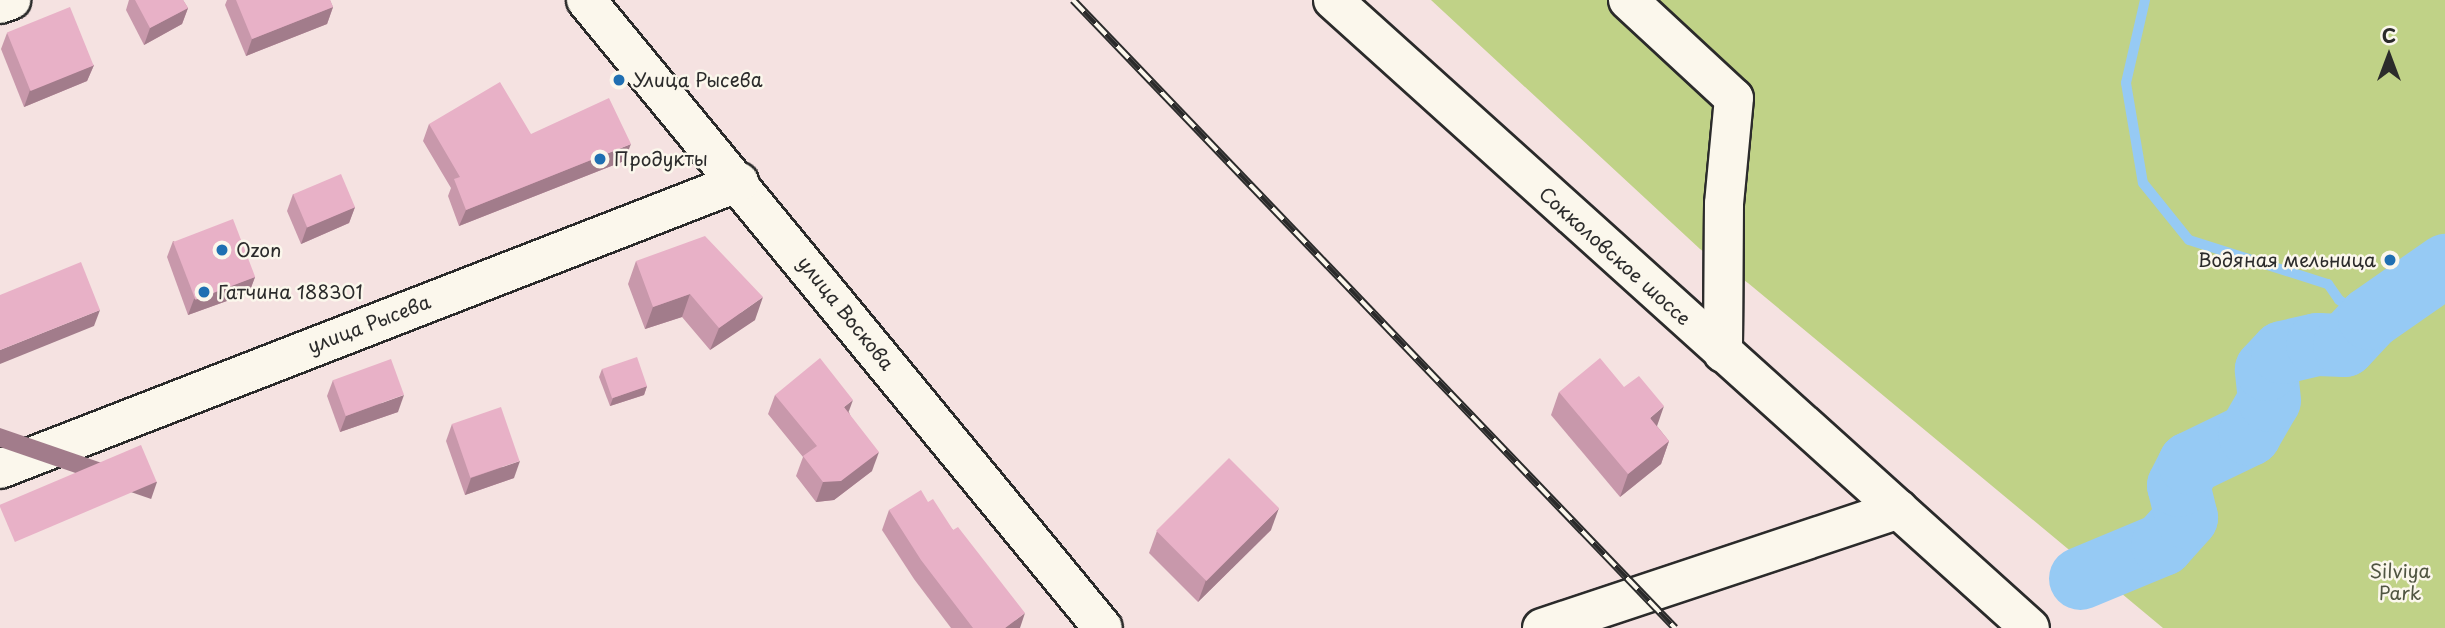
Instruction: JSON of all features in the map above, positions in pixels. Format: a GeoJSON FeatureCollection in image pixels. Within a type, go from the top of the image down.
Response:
{"type":"FeatureCollection","features":[{"type":"Feature","properties":{"kind":"main road"},"geometry":{"type":"LineString","coordinates":[[0,4],[11,0]]}},
{"type":"Feature","properties":{"kind":"main road","name":"улица Воскова"},"geometry":{"type":"LineString","coordinates":[[586,0],[739,182],[1103,628]]}},
{"type":"Feature","properties":{"kind":"main road"},"geometry":{"type":"LineString","coordinates":[[1628,0],[1734,98],[1724,204],[1723,353]]}},
{"type":"Feature","properties":{"kind":"main road","name":"Сокколовское шоссе"},"geometry":{"type":"LineString","coordinates":[[1337,1],[2030,628]]}},
{"type":"Feature","properties":{"kind":"main road","name":"улица Рысева"},"geometry":{"type":"LineString","coordinates":[[0,469],[739,182]]}},
{"type":"Feature","properties":{"kind":"main road"},"geometry":{"type":"LineString","coordinates":[[1542,628],[1899,509]]}},
{"type":"Feature","properties":{"kind":"green space","name":"Silviya Park"},"geometry":{"type":"Polygon","coordinates":[[[1431,0],[2445,0],[2445,628],[2163,628],[1748,283],[1700,249],[1431,0]]]}},
{"type":"Feature","properties":{"kind":"building"},"geometry":{"type":"Polygon","coordinates":[[[135,0],[183,0],[188,8],[150,28],[135,0]]]}},
{"type":"Feature","properties":{"kind":"building"},"geometry":{"type":"Polygon","coordinates":[[[236,0],[330,0],[333,7],[252,39],[236,0]]]}},
{"type":"Feature","properties":{"kind":"building"},"geometry":{"type":"Polygon","coordinates":[[[70,7],[94,65],[31,91],[7,32],[70,7]]]}},
{"type":"Feature","properties":{"kind":"building"},"geometry":{"type":"Polygon","coordinates":[[[500,82],[531,134],[609,98],[631,144],[466,210],[454,179],[460,177],[429,124],[500,82]]]}},
{"type":"Feature","properties":{"kind":"building"},"geometry":{"type":"Polygon","coordinates":[[[341,174],[355,207],[307,227],[293,194],[341,174]]]}},
{"type":"Feature","properties":{"kind":"building"},"geometry":{"type":"Polygon","coordinates":[[[233,219],[255,277],[195,300],[173,242],[233,219]]]}},
{"type":"Feature","properties":{"kind":"building"},"geometry":{"type":"Polygon","coordinates":[[[705,236],[763,297],[719,328],[690,294],[653,307],[636,261],[705,236]]]}},
{"type":"Feature","properties":{"kind":"building"},"geometry":{"type":"Polygon","coordinates":[[[81,262],[100,310],[0,350],[0,295],[81,262]]]}},
{"type":"Feature","properties":{"kind":"building"},"geometry":{"type":"Polygon","coordinates":[[[637,357],[647,386],[612,398],[602,369],[637,357]]]}},
{"type":"Feature","properties":{"kind":"building"},"geometry":{"type":"Polygon","coordinates":[[[820,358],[853,400],[844,407],[879,452],[841,481],[823,482],[803,456],[817,446],[775,395],[820,358]]]}},
{"type":"Feature","properties":{"kind":"building"},"geometry":{"type":"Polygon","coordinates":[[[1600,358],[1624,387],[1639,376],[1664,406],[1650,418],[1669,441],[1628,474],[1559,392],[1600,358]]]}},
{"type":"Feature","properties":{"kind":"building"},"geometry":{"type":"Polygon","coordinates":[[[391,359],[404,395],[346,416],[333,380],[391,359]]]}},
{"type":"Feature","properties":{"kind":"building"},"geometry":{"type":"Polygon","coordinates":[[[501,407],[520,461],[470,478],[452,424],[501,407]]]}},
{"type":"Feature","properties":{"kind":"building"},"geometry":{"type":"Polygon","coordinates":[[[141,445],[157,482],[15,542],[0,505],[141,445]]]}},
{"type":"Feature","properties":{"kind":"building"},"geometry":{"type":"Polygon","coordinates":[[[1229,458],[1279,508],[1206,581],[1156,531],[1229,458]]]}},
{"type":"Feature","properties":{"kind":"building"},"geometry":{"type":"Polygon","coordinates":[[[921,490],[928,502],[933,499],[953,530],[958,527],[1025,613],[1005,628],[973,628],[921,560],[889,510],[921,490]]]}},
{"type":"Feature","properties":{"kind":"waterway"},"geometry":{"type":"LineString","coordinates":[[2145,0],[2126,83],[2143,183],[2189,240],[2328,284],[2339,300],[2369,318]]}},
{"type":"Feature","properties":{"kind":"waterway"},"geometry":{"type":"LineString","coordinates":[[2080,578],[2162,544],[2186,517],[2178,485],[2189,463],[2249,434],[2269,400],[2266,369],[2282,352],[2317,344],[2344,345],[2369,318],[2445,265]]}},
{"type":"Feature","properties":{"kind":"waterway"},"geometry":{"type":"LineString","coordinates":[[2133,556],[2160,561],[2188,555],[2196,537],[2186,517]]}},
{"type":"Feature","properties":{"kind":"railway"},"geometry":{"type":"LineString","coordinates":[[1073,0],[1675,628]]}},
{"type":"Feature","properties":{"kind":"place","name":"Улица Рысева"},"geometry":{"type":"Point","coordinates":[619,80]}},
{"type":"Feature","properties":{"kind":"place","name":"Продукты"},"geometry":{"type":"Point","coordinates":[600,159]}},
{"type":"Feature","properties":{"kind":"place","name":"Ozon"},"geometry":{"type":"Point","coordinates":[222,250]}},
{"type":"Feature","properties":{"kind":"place","name":"Водяная мельница"},"geometry":{"type":"Point","coordinates":[2390,260]}},
{"type":"Feature","properties":{"kind":"place","name":"Гатчина 188301"},"geometry":{"type":"Point","coordinates":[204,292]}}]}
